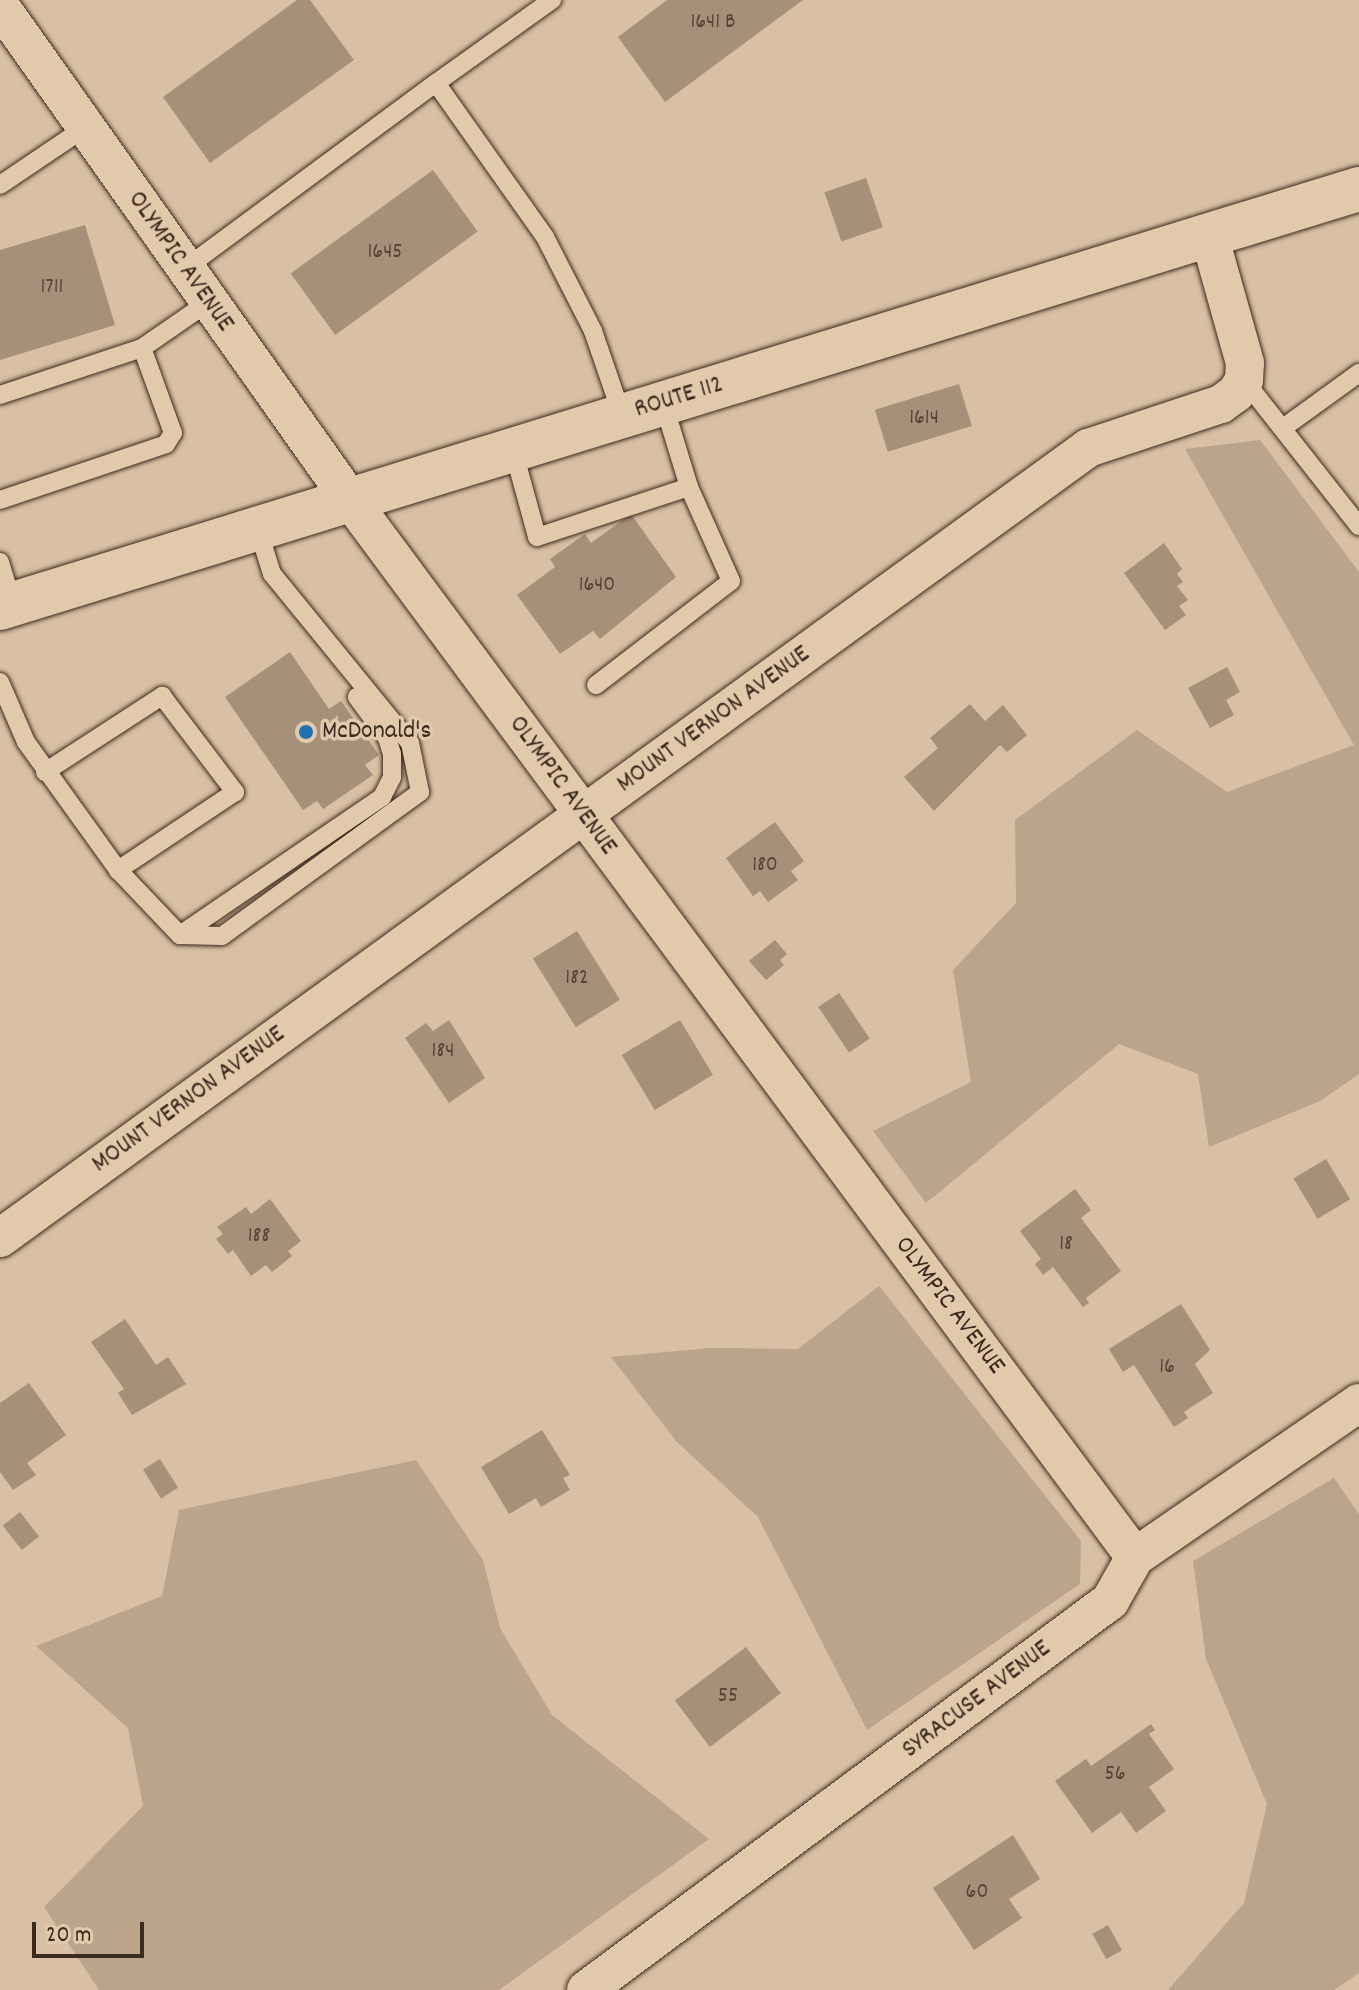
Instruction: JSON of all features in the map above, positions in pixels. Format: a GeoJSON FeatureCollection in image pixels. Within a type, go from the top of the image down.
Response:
{"type":"FeatureCollection","features":[{"type":"Feature","properties":{"kind":"main road","name":"ROUTE 112"},"geometry":{"type":"LineString","coordinates":[[7,606],[1359,189]]}},
{"type":"Feature","properties":{"kind":"street","name":"OLYMPIC AVENUE"},"geometry":{"type":"LineString","coordinates":[[0,6],[183,270],[351,501],[1135,1557]]}},
{"type":"Feature","properties":{"kind":"street"},"geometry":{"type":"LineString","coordinates":[[1209,235],[1245,363],[1244,380]]}},
{"type":"Feature","properties":{"kind":"street","name":"MOUNT VERNON AVENUE"},"geometry":{"type":"LineString","coordinates":[[0,1238],[1088,448],[1221,404],[1244,380]]}},
{"type":"Feature","properties":{"kind":"street","name":"SYRACUSE AVENUE"},"geometry":{"type":"LineString","coordinates":[[586,1990],[1110,1601],[1135,1557],[1359,1403]]}},
{"type":"Feature","properties":{"kind":"lane"},"geometry":{"type":"LineString","coordinates":[[183,270],[552,0]]}},
{"type":"Feature","properties":{"kind":"lane"},"geometry":{"type":"LineString","coordinates":[[436,83],[545,237],[593,331],[622,415]]}},
{"type":"Feature","properties":{"kind":"lane"},"geometry":{"type":"LineString","coordinates":[[0,185],[86,127]]}},
{"type":"Feature","properties":{"kind":"lane"},"geometry":{"type":"LineString","coordinates":[[0,395],[142,348],[207,303]]}},
{"type":"Feature","properties":{"kind":"lane"},"geometry":{"type":"LineString","coordinates":[[0,500],[166,444],[173,433],[142,348]]}},
{"type":"Feature","properties":{"kind":"lane"},"geometry":{"type":"LineString","coordinates":[[1283,428],[1359,373]]}},
{"type":"Feature","properties":{"kind":"lane"},"geometry":{"type":"LineString","coordinates":[[1244,380],[1359,526]]}},
{"type":"Feature","properties":{"kind":"lane"},"geometry":{"type":"LineString","coordinates":[[596,685],[731,581],[689,487],[663,402]]}},
{"type":"Feature","properties":{"kind":"lane"},"geometry":{"type":"LineString","coordinates":[[513,449],[537,537],[689,487]]}},
{"type":"Feature","properties":{"kind":"lane"},"geometry":{"type":"LineString","coordinates":[[0,682],[26,742],[118,870],[180,935],[222,936],[420,792],[410,743],[272,574],[258,529]]}},
{"type":"Feature","properties":{"kind":"lane"},"geometry":{"type":"LineString","coordinates":[[0,562],[7,606]]}},
{"type":"Feature","properties":{"kind":"lane"},"geometry":{"type":"LineString","coordinates":[[180,935],[353,819],[382,797],[392,777],[387,738],[339,673],[319,632]]}},
{"type":"Feature","properties":{"kind":"lane"},"geometry":{"type":"LineString","coordinates":[[45,772],[162,696],[235,792],[118,870]]}},
{"type":"Feature","properties":{"kind":"shaded area"},"geometry":{"type":"Polygon","coordinates":[[[1260,440],[1359,572],[1359,1074],[1320,1101],[1209,1147],[1198,1074],[1119,1044],[926,1203],[873,1131],[971,1082],[953,970],[1016,903],[1015,820],[1137,730],[1227,792],[1354,745],[1185,449],[1260,440]]]}},
{"type":"Feature","properties":{"kind":"shaded area"},"geometry":{"type":"Polygon","coordinates":[[[879,1286],[1081,1541],[1080,1584],[867,1730],[758,1517],[677,1442],[611,1357],[710,1348],[798,1349],[879,1286]]]}},
{"type":"Feature","properties":{"kind":"shaded area"},"geometry":{"type":"Polygon","coordinates":[[[416,1460],[483,1560],[500,1628],[552,1715],[709,1839],[499,1990],[99,1990],[44,1907],[143,1806],[128,1728],[36,1646],[162,1596],[179,1510],[416,1460]]]}},
{"type":"Feature","properties":{"kind":"shaded area"},"geometry":{"type":"Polygon","coordinates":[[[1334,1478],[1359,1514],[1359,1973],[1334,1990],[1168,1990],[1244,1903],[1267,1804],[1206,1659],[1193,1561],[1334,1478]]]}},
{"type":"Feature","properties":{"kind":"building"},"geometry":{"type":"Polygon","coordinates":[[[297,0],[310,0],[354,60],[210,163],[163,97],[297,0]]]}},
{"type":"Feature","properties":{"kind":"building"},"geometry":{"type":"Polygon","coordinates":[[[667,0],[803,0],[665,102],[618,37],[667,0]]]}},
{"type":"Feature","properties":{"kind":"building"},"geometry":{"type":"Polygon","coordinates":[[[433,170],[478,231],[335,335],[291,273],[433,170]]]}},
{"type":"Feature","properties":{"kind":"building"},"geometry":{"type":"Polygon","coordinates":[[[866,178],[883,227],[841,241],[824,192],[866,178]]]}},
{"type":"Feature","properties":{"kind":"building"},"geometry":{"type":"Polygon","coordinates":[[[85,225],[115,325],[0,360],[0,250],[85,225]]]}},
{"type":"Feature","properties":{"kind":"building"},"geometry":{"type":"Polygon","coordinates":[[[959,384],[972,426],[888,452],[875,410],[959,384]]]}},
{"type":"Feature","properties":{"kind":"building"},"geometry":{"type":"Polygon","coordinates":[[[631,514],[676,577],[600,639],[593,631],[560,654],[517,595],[555,567],[550,559],[585,534],[591,543],[631,514]]]}},
{"type":"Feature","properties":{"kind":"building"},"geometry":{"type":"Polygon","coordinates":[[[1164,543],[1182,569],[1177,574],[1183,582],[1177,586],[1188,600],[1179,606],[1186,615],[1165,630],[1124,573],[1164,543]]]}},
{"type":"Feature","properties":{"kind":"building","name":"McDonald's"},"geometry":{"type":"Polygon","coordinates":[[[290,652],[329,709],[341,701],[379,755],[365,765],[373,775],[323,809],[317,801],[303,810],[225,697],[290,652]]]}},
{"type":"Feature","properties":{"kind":"building"},"geometry":{"type":"Polygon","coordinates":[[[1227,667],[1240,692],[1226,700],[1234,715],[1210,728],[1188,688],[1227,667]]]}},
{"type":"Feature","properties":{"kind":"building"},"geometry":{"type":"Polygon","coordinates":[[[970,704],[985,721],[1003,705],[1027,735],[1007,752],[1000,745],[934,811],[904,777],[938,748],[930,738],[970,704]]]}},
{"type":"Feature","properties":{"kind":"building"},"geometry":{"type":"Polygon","coordinates":[[[775,822],[804,861],[791,871],[798,880],[768,902],[760,891],[753,896],[726,858],[775,822]]]}},
{"type":"Feature","properties":{"kind":"building"},"geometry":{"type":"Polygon","coordinates":[[[577,931],[620,1000],[576,1027],[533,959],[577,931]]]}},
{"type":"Feature","properties":{"kind":"building"},"geometry":{"type":"Polygon","coordinates":[[[775,940],[787,954],[780,960],[784,965],[766,980],[749,961],[775,940]]]}},
{"type":"Feature","properties":{"kind":"building"},"geometry":{"type":"Polygon","coordinates":[[[839,993],[870,1039],[849,1053],[818,1007],[839,993]]]}},
{"type":"Feature","properties":{"kind":"building"},"geometry":{"type":"Polygon","coordinates":[[[449,1020],[485,1078],[449,1103],[405,1038],[426,1023],[433,1031],[449,1020]]]}},
{"type":"Feature","properties":{"kind":"building"},"geometry":{"type":"Polygon","coordinates":[[[680,1020],[713,1075],[655,1110],[622,1055],[680,1020]]]}},
{"type":"Feature","properties":{"kind":"building"},"geometry":{"type":"Polygon","coordinates":[[[1326,1159],[1350,1199],[1318,1219],[1293,1179],[1326,1159]]]}},
{"type":"Feature","properties":{"kind":"building"},"geometry":{"type":"Polygon","coordinates":[[[1075,1189],[1091,1210],[1081,1218],[1121,1271],[1086,1298],[1089,1303],[1083,1307],[1053,1267],[1043,1275],[1035,1264],[1041,1259],[1020,1231],[1075,1189]]]}},
{"type":"Feature","properties":{"kind":"building"},"geometry":{"type":"Polygon","coordinates":[[[270,1199],[301,1241],[288,1251],[292,1256],[272,1272],[266,1265],[251,1276],[233,1250],[228,1254],[216,1239],[223,1234],[217,1227],[246,1207],[251,1214],[270,1199]]]}},
{"type":"Feature","properties":{"kind":"building"},"geometry":{"type":"Polygon","coordinates":[[[1181,1304],[1210,1350],[1195,1364],[1213,1393],[1184,1412],[1188,1418],[1174,1427],[1134,1365],[1123,1372],[1109,1349],[1181,1304]]]}},
{"type":"Feature","properties":{"kind":"building"},"geometry":{"type":"Polygon","coordinates":[[[125,1319],[156,1365],[168,1357],[186,1384],[132,1415],[118,1393],[124,1389],[91,1342],[125,1319]]]}},
{"type":"Feature","properties":{"kind":"building"},"geometry":{"type":"Polygon","coordinates":[[[29,1383],[66,1435],[27,1463],[36,1475],[13,1490],[0,1472],[0,1403],[29,1383]]]}},
{"type":"Feature","properties":{"kind":"building"},"geometry":{"type":"Polygon","coordinates":[[[542,1430],[570,1475],[563,1478],[570,1490],[541,1507],[536,1498],[509,1514],[481,1467],[542,1430]]]}},
{"type":"Feature","properties":{"kind":"building"},"geometry":{"type":"Polygon","coordinates":[[[160,1459],[178,1488],[161,1498],[143,1470],[160,1459]]]}},
{"type":"Feature","properties":{"kind":"building"},"geometry":{"type":"Polygon","coordinates":[[[20,1512],[39,1536],[22,1550],[3,1526],[20,1512]]]}},
{"type":"Feature","properties":{"kind":"building"},"geometry":{"type":"Polygon","coordinates":[[[746,1647],[781,1693],[710,1747],[675,1701],[746,1647]]]}},
{"type":"Feature","properties":{"kind":"building"},"geometry":{"type":"Polygon","coordinates":[[[1151,1724],[1155,1730],[1149,1734],[1174,1769],[1149,1787],[1166,1811],[1136,1833],[1121,1812],[1092,1833],[1055,1781],[1086,1759],[1091,1766],[1151,1724]]]}},
{"type":"Feature","properties":{"kind":"building"},"geometry":{"type":"Polygon","coordinates":[[[1013,1835],[1040,1879],[1009,1899],[1022,1918],[974,1950],[933,1888],[1013,1835]]]}},
{"type":"Feature","properties":{"kind":"building"},"geometry":{"type":"Polygon","coordinates":[[[1108,1925],[1122,1950],[1106,1959],[1092,1934],[1108,1925]]]}},
{"type":"Feature","properties":{"kind":"place","name":"McDonald's"},"geometry":{"type":"Point","coordinates":[306,732]}}]}
